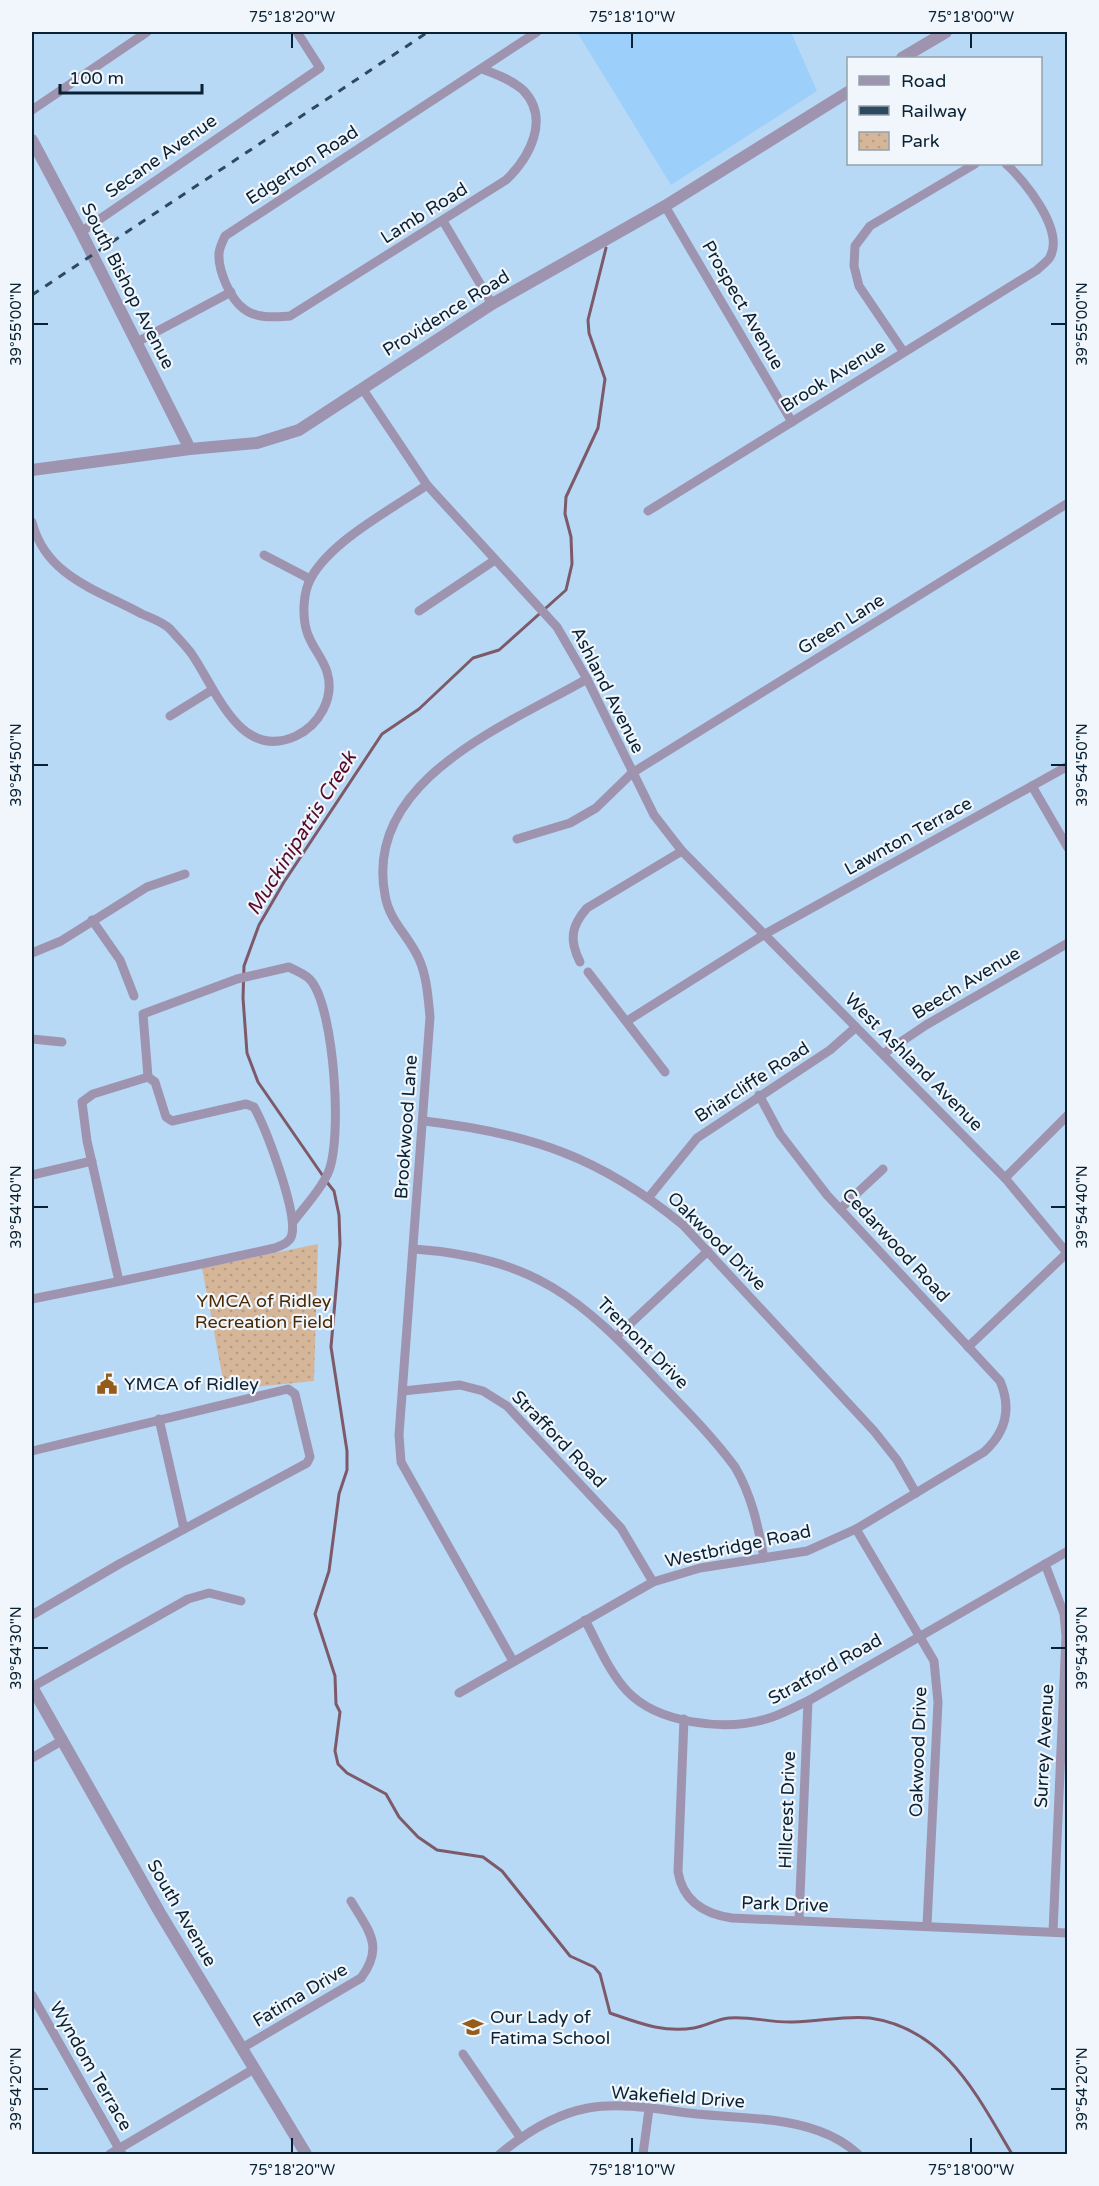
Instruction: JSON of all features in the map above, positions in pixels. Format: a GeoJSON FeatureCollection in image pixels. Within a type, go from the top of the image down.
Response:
{"type":"FeatureCollection","features":[{"type":"Feature","properties":{"kind":"street"},"geometry":{"type":"LineString","coordinates":[[32,110],[132,36],[147,32]]}},
{"type":"Feature","properties":{"kind":"street","name":"Secane Avenue"},"geometry":{"type":"LineString","coordinates":[[81,232],[320,68],[297,32]]}},
{"type":"Feature","properties":{"kind":"street","name":"Edgerton Road"},"geometry":{"type":"LineString","coordinates":[[231,292],[220,267],[219,252],[225,236],[236,226],[537,32]]}},
{"type":"Feature","properties":{"kind":"street"},"geometry":{"type":"LineString","coordinates":[[919,54],[946,32]]}},
{"type":"Feature","properties":{"kind":"street","name":"Lamb Road"},"geometry":{"type":"LineString","coordinates":[[231,292],[244,309],[265,317],[290,316],[506,180],[522,165],[532,147],[536,127],[533,106],[523,91],[503,77],[482,69]]}},
{"type":"Feature","properties":{"kind":"street","name":"Providence Road"},"geometry":{"type":"LineString","coordinates":[[32,470],[190,448],[257,443],[298,430],[492,304],[665,206],[847,93]]}},
{"type":"Feature","properties":{"kind":"street","name":"South Bishop Avenue"},"geometry":{"type":"LineString","coordinates":[[32,140],[190,448]]}},
{"type":"Feature","properties":{"kind":"street"},"geometry":{"type":"LineString","coordinates":[[903,351],[859,286],[856,276],[855,246],[870,226],[973,165]]}},
{"type":"Feature","properties":{"kind":"street","name":"Brook Avenue"},"geometry":{"type":"LineString","coordinates":[[648,511],[1037,270],[1051,256],[1053,237],[1050,222],[1017,173],[1007,165]]}},
{"type":"Feature","properties":{"kind":"street","name":"Prospect Avenue"},"geometry":{"type":"LineString","coordinates":[[665,206],[792,422]]}},
{"type":"Feature","properties":{"kind":"street"},"geometry":{"type":"LineString","coordinates":[[443,221],[492,304]]}},
{"type":"Feature","properties":{"kind":"street"},"geometry":{"type":"LineString","coordinates":[[137,342],[231,292]]}},
{"type":"Feature","properties":{"kind":"street","name":"Ashland Avenue"},"geometry":{"type":"LineString","coordinates":[[362,388],[427,485],[557,627],[587,679],[654,815],[682,850],[731,899]]}},
{"type":"Feature","properties":{"kind":"street"},"geometry":{"type":"LineString","coordinates":[[32,522],[44,548],[57,567],[79,584],[167,627],[190,652],[232,721],[247,732],[264,740],[285,741],[303,732],[320,718],[328,698],[328,674],[307,632],[304,606],[310,579],[342,544],[427,485]]}},
{"type":"Feature","properties":{"kind":"street","name":"Green Lane"},"geometry":{"type":"LineString","coordinates":[[517,839],[570,823],[596,808],[632,773],[1068,503]]}},
{"type":"Feature","properties":{"kind":"street"},"geometry":{"type":"LineString","coordinates":[[264,555],[310,579]]}},
{"type":"Feature","properties":{"kind":"street"},"geometry":{"type":"LineString","coordinates":[[419,611],[495,560]]}},
{"type":"Feature","properties":{"kind":"street","name":"Brookwood Lane"},"geometry":{"type":"LineString","coordinates":[[513,1660],[405,1472],[399,1449],[430,1017],[427,983],[418,957],[393,921],[385,896],[382,864],[387,837],[406,803],[429,774],[457,753],[587,679]]}},
{"type":"Feature","properties":{"kind":"street"},"geometry":{"type":"LineString","coordinates":[[170,716],[212,690]]}},
{"type":"Feature","properties":{"kind":"street","name":"Lawnton Terrace"},"geometry":{"type":"LineString","coordinates":[[627,1021],[765,934],[1068,766]]}},
{"type":"Feature","properties":{"kind":"street"},"geometry":{"type":"LineString","coordinates":[[1032,786],[1068,848]]}},
{"type":"Feature","properties":{"kind":"street"},"geometry":{"type":"LineString","coordinates":[[580,962],[573,947],[572,936],[579,917],[587,908],[682,850]]}},
{"type":"Feature","properties":{"kind":"street"},"geometry":{"type":"LineString","coordinates":[[32,953],[61,940],[147,887],[185,874]]}},
{"type":"Feature","properties":{"kind":"street","name":"West Ashland Avenue"},"geometry":{"type":"LineString","coordinates":[[731,899],[855,1028],[1005,1178],[1067,1253]]}},
{"type":"Feature","properties":{"kind":"street"},"geometry":{"type":"LineString","coordinates":[[92,920],[120,960],[134,996]]}},
{"type":"Feature","properties":{"kind":"street","name":"Beech Avenue"},"geometry":{"type":"LineString","coordinates":[[883,1054],[926,1025],[1068,943]]}},
{"type":"Feature","properties":{"kind":"street"},"geometry":{"type":"LineString","coordinates":[[148,1077],[143,1014],[237,979],[289,967],[312,980],[324,1009],[336,1102],[336,1127],[328,1172],[322,1184],[293,1222]]}},
{"type":"Feature","properties":{"kind":"street"},"geometry":{"type":"LineString","coordinates":[[588,972],[665,1072]]}},
{"type":"Feature","properties":{"kind":"street","name":"Briarcliffe Road"},"geometry":{"type":"LineString","coordinates":[[649,1197],[697,1138],[830,1050],[855,1028]]}},
{"type":"Feature","properties":{"kind":"street"},"geometry":{"type":"LineString","coordinates":[[32,1040],[62,1042]]}},
{"type":"Feature","properties":{"kind":"street"},"geometry":{"type":"LineString","coordinates":[[32,1299],[119,1281],[275,1248],[287,1242],[292,1236],[293,1222],[275,1157],[254,1107],[246,1104],[172,1121],[166,1117],[156,1082],[148,1077],[93,1094],[82,1102],[92,1161],[119,1281]]}},
{"type":"Feature","properties":{"kind":"street","name":"Cedarwood Road"},"geometry":{"type":"LineString","coordinates":[[759,1095],[780,1134],[840,1209],[1000,1381],[1007,1399],[1007,1414]]}},
{"type":"Feature","properties":{"kind":"street"},"geometry":{"type":"LineString","coordinates":[[1005,1178],[1068,1115]]}},
{"type":"Feature","properties":{"kind":"street","name":"Oakwood Drive"},"geometry":{"type":"LineString","coordinates":[[424,1121],[501,1132],[548,1146],[600,1168],[649,1197],[683,1225],[874,1431],[897,1460],[916,1492]]}},
{"type":"Feature","properties":{"kind":"street"},"geometry":{"type":"LineString","coordinates":[[32,1175],[92,1161]]}},
{"type":"Feature","properties":{"kind":"street"},"geometry":{"type":"LineString","coordinates":[[840,1209],[882,1169]]}},
{"type":"Feature","properties":{"kind":"street","name":"Tremont Drive"},"geometry":{"type":"LineString","coordinates":[[414,1249],[473,1255],[515,1268],[579,1303],[617,1336],[735,1467],[755,1512],[764,1558]]}},
{"type":"Feature","properties":{"kind":"street"},"geometry":{"type":"LineString","coordinates":[[617,1336],[708,1251]]}},
{"type":"Feature","properties":{"kind":"street"},"geometry":{"type":"LineString","coordinates":[[968,1347],[1067,1253]]}},
{"type":"Feature","properties":{"kind":"street","name":"Strafford Road"},"geometry":{"type":"LineString","coordinates":[[402,1391],[460,1385],[483,1391],[507,1406],[621,1528],[653,1582]]}},
{"type":"Feature","properties":{"kind":"street"},"geometry":{"type":"LineString","coordinates":[[32,1451],[288,1389],[295,1394],[309,1449],[307,1463],[32,1615]]}},
{"type":"Feature","properties":{"kind":"street","name":"Westbridge Road"},"geometry":{"type":"LineString","coordinates":[[459,1693],[513,1660],[653,1582],[700,1568],[807,1551],[856,1529],[984,1452],[1000,1434],[1007,1414]]}},
{"type":"Feature","properties":{"kind":"street"},"geometry":{"type":"LineString","coordinates":[[159,1419],[184,1529]]}},
{"type":"Feature","properties":{"kind":"street","name":"Oakwood Drive"},"geometry":{"type":"LineString","coordinates":[[856,1529],[920,1635],[933,1661],[938,1685],[927,1925]]}},
{"type":"Feature","properties":{"kind":"street","name":"Stratford Road"},"geometry":{"type":"LineString","coordinates":[[585,1620],[627,1692],[648,1707],[684,1719],[724,1724],[748,1723],[766,1719],[808,1701],[1068,1551]]}},
{"type":"Feature","properties":{"kind":"street","name":"Surrey Avenue"},"geometry":{"type":"LineString","coordinates":[[1045,1564],[1064,1614],[1066,1636],[1053,1932]]}},
{"type":"Feature","properties":{"kind":"street"},"geometry":{"type":"LineString","coordinates":[[32,1687],[188,1599],[209,1593],[241,1601]]}},
{"type":"Feature","properties":{"kind":"street","name":"South Avenue"},"geometry":{"type":"LineString","coordinates":[[32,1687],[160,1913],[306,2154]]}},
{"type":"Feature","properties":{"kind":"street","name":"Hillcrest Drive"},"geometry":{"type":"LineString","coordinates":[[799,1920],[808,1701]]}},
{"type":"Feature","properties":{"kind":"street","name":"Park Drive"},"geometry":{"type":"LineString","coordinates":[[684,1719],[677,1849],[679,1879],[686,1894],[704,1910],[720,1916],[750,1919],[1068,1933]]}},
{"type":"Feature","properties":{"kind":"street"},"geometry":{"type":"LineString","coordinates":[[32,1758],[63,1740]]}},
{"type":"Feature","properties":{"kind":"street","name":"Fatima Drive"},"geometry":{"type":"LineString","coordinates":[[242,2048],[361,1978],[372,1963],[374,1940],[351,1900]]}},
{"type":"Feature","properties":{"kind":"street","name":"Wyndom Terrace"},"geometry":{"type":"LineString","coordinates":[[32,1995],[121,2152]]}},
{"type":"Feature","properties":{"kind":"street"},"geometry":{"type":"LineString","coordinates":[[463,2054],[520,2137]]}},
{"type":"Feature","properties":{"kind":"street"},"geometry":{"type":"LineString","coordinates":[[110,2154],[121,2152],[254,2068]]}},
{"type":"Feature","properties":{"kind":"street","name":"Wakefield Drive"},"geometry":{"type":"LineString","coordinates":[[500,2154],[520,2137],[555,2120],[587,2108],[616,2106],[790,2123],[820,2131],[858,2154]]}},
{"type":"Feature","properties":{"kind":"street"},"geometry":{"type":"LineString","coordinates":[[643,2154],[649,2109]]}},
{"type":"Feature","properties":{"kind":"shaded area"},"geometry":{"type":"Polygon","coordinates":[[[577,32],[791,32],[817,91],[671,185],[577,32]]]}},
{"type":"Feature","properties":{"kind":"green space","name":"YMCA of Ridley Recreation Field"},"geometry":{"type":"Polygon","coordinates":[[[318,1244],[314,1381],[225,1390],[202,1268],[318,1244]]]}},
{"type":"Feature","properties":{"kind":"waterway","name":"Muckinipattis Creek"},"geometry":{"type":"LineString","coordinates":[[323,1176],[258,1082],[247,1053],[243,998],[244,966],[259,925],[284,882],[382,734],[419,709],[473,658],[499,650],[566,590],[572,564],[571,537],[565,514],[566,497],[598,428],[605,379],[589,333],[588,320],[606,248]]}},
{"type":"Feature","properties":{"kind":"waterway","name":"Muckinipattis Creek"},"geometry":{"type":"LineString","coordinates":[[326,1181],[334,1191],[339,1215],[340,1244],[331,1347],[347,1451],[347,1470],[339,1494],[329,1571],[315,1614],[335,1676],[336,1704],[340,1712],[335,1751],[338,1764],[347,1773],[386,1794],[399,1817],[418,1837],[437,1850],[483,1857],[502,1871],[570,1956],[594,1967],[600,1974],[610,2013],[651,2026],[672,2029],[694,2028],[737,2018],[803,2022],[861,2017],[896,2025],[919,2036],[956,2068],[972,2088],[1012,2154]]}},
{"type":"Feature","properties":{"kind":"railway"},"geometry":{"type":"LineString","coordinates":[[32,295],[428,32]]}},
{"type":"Feature","properties":{"kind":"place","name":"YMCA of Ridley"},"geometry":{"type":"Point","coordinates":[107,1384]}},
{"type":"Feature","properties":{"kind":"place","name":"Our Lady of Fatima School"},"geometry":{"type":"Point","coordinates":[473,2027]}}]}
